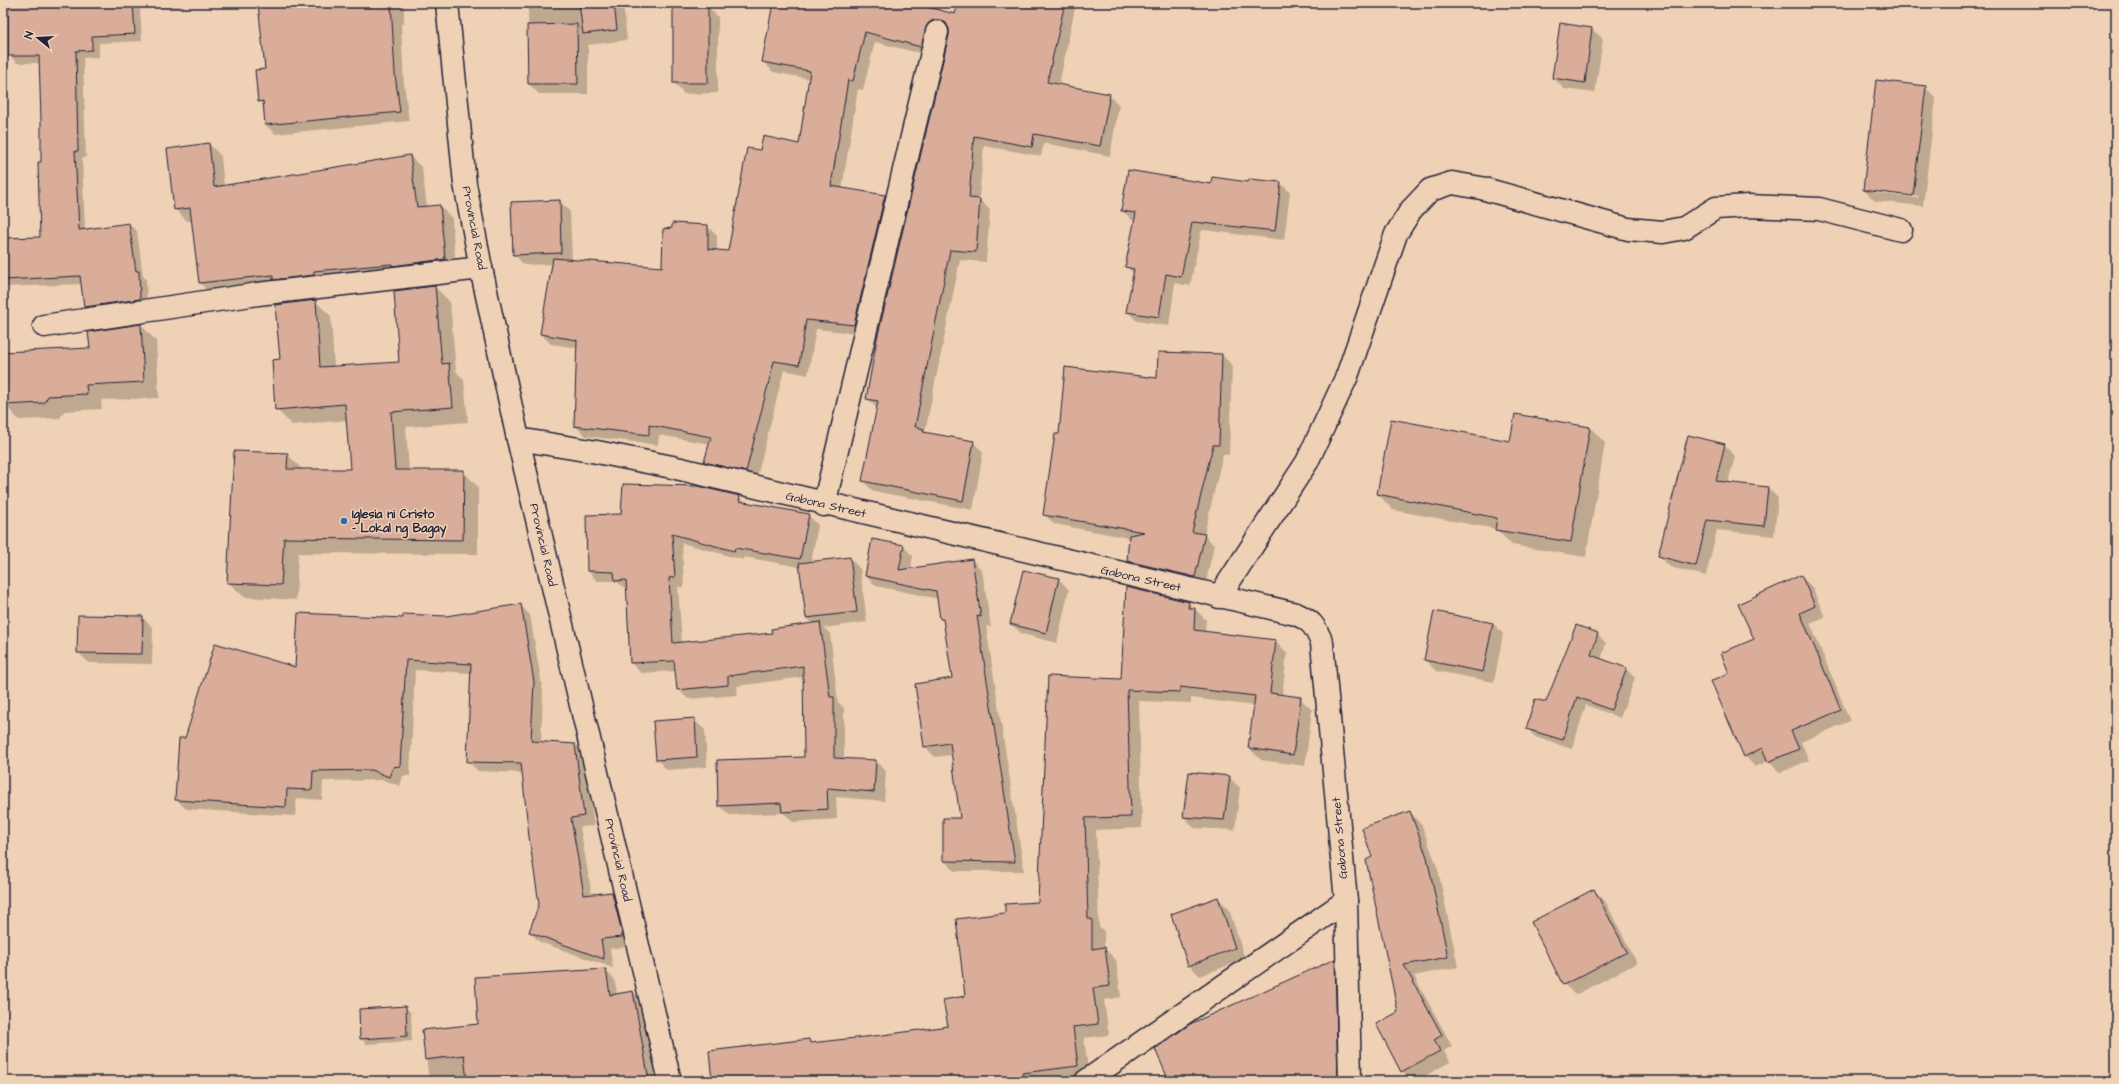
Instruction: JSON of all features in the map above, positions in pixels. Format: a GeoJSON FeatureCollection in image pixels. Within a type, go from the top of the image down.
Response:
{"type":"FeatureCollection","features":[{"type":"Feature","properties":{"kind":"street","name":"Provincial Road"},"geometry":{"type":"LineString","coordinates":[[447,3],[465,184],[481,268],[518,439],[670,1081]]}},
{"type":"Feature","properties":{"kind":"street"},"geometry":{"type":"LineString","coordinates":[[824,505],[937,32]]}},
{"type":"Feature","properties":{"kind":"street"},"geometry":{"type":"LineString","coordinates":[[1219,597],[1307,462],[1348,376],[1396,234],[1411,210],[1430,190],[1452,183],[1481,188],[1628,229],[1663,232],[1684,228],[1716,208],[1748,206],[1819,209],[1901,230]]}},
{"type":"Feature","properties":{"kind":"street"},"geometry":{"type":"LineString","coordinates":[[44,326],[258,294],[481,268]]}},
{"type":"Feature","properties":{"kind":"street","name":"Gabona Street"},"geometry":{"type":"LineString","coordinates":[[518,439],[598,452],[672,467],[824,505],[1296,614],[1309,620],[1317,629],[1322,642],[1346,901],[1350,1081]]}},
{"type":"Feature","properties":{"kind":"street"},"geometry":{"type":"LineString","coordinates":[[1086,1081],[1346,901]]}},
{"type":"Feature","properties":{"kind":"building"},"geometry":{"type":"Polygon","coordinates":[[[8,3],[92,3],[93,5],[133,3],[135,34],[92,36],[92,50],[76,51],[78,151],[75,151],[79,230],[129,223],[136,271],[139,271],[140,299],[84,307],[80,276],[3,280],[3,238],[40,237],[38,162],[41,162],[41,121],[39,56],[8,56],[8,3]]]}},
{"type":"Feature","properties":{"kind":"building"},"geometry":{"type":"Polygon","coordinates":[[[258,3],[391,3],[395,74],[400,112],[265,125],[263,101],[258,102],[255,70],[265,69],[258,3]]]}},
{"type":"Feature","properties":{"kind":"building"},"geometry":{"type":"Polygon","coordinates":[[[579,3],[614,3],[617,30],[583,34],[579,3]]]}},
{"type":"Feature","properties":{"kind":"building"},"geometry":{"type":"Polygon","coordinates":[[[773,3],[912,3],[955,14],[958,3],[1065,3],[1047,82],[1110,94],[1100,146],[1034,134],[1032,147],[974,136],[969,198],[980,199],[976,252],[950,250],[915,427],[924,429],[923,432],[974,441],[963,501],[862,481],[878,401],[866,399],[877,339],[949,35],[949,29],[946,23],[940,20],[933,20],[928,24],[921,47],[865,32],[853,81],[848,80],[831,186],[885,195],[854,325],[806,320],[799,365],[774,361],[746,472],[704,462],[711,437],[649,425],[649,435],[574,426],[577,340],[540,334],[553,258],[662,267],[663,229],[672,228],[672,223],[708,225],[708,249],[728,251],[747,148],[760,150],[763,136],[799,144],[810,71],[762,62],[773,3]]]}},
{"type":"Feature","properties":{"kind":"building"},"geometry":{"type":"Polygon","coordinates":[[[673,5],[708,5],[708,83],[673,83],[673,5]]]}},
{"type":"Feature","properties":{"kind":"building"},"geometry":{"type":"Polygon","coordinates":[[[1560,23],[1592,28],[1585,83],[1552,78],[1560,23]]]}},
{"type":"Feature","properties":{"kind":"building"},"geometry":{"type":"Polygon","coordinates":[[[577,24],[578,84],[528,84],[527,25],[577,24]]]}},
{"type":"Feature","properties":{"kind":"building"},"geometry":{"type":"Polygon","coordinates":[[[1876,80],[1926,86],[1913,196],[1863,190],[1876,80]]]}},
{"type":"Feature","properties":{"kind":"building"},"geometry":{"type":"Polygon","coordinates":[[[209,143],[214,187],[410,155],[417,207],[440,205],[445,259],[392,266],[392,264],[314,271],[314,275],[273,280],[273,275],[199,283],[190,208],[174,210],[167,149],[209,143]]]}},
{"type":"Feature","properties":{"kind":"building"},"geometry":{"type":"Polygon","coordinates":[[[1128,170],[1211,184],[1212,177],[1248,182],[1249,179],[1281,182],[1275,231],[1193,222],[1181,277],[1166,274],[1159,317],[1126,312],[1134,269],[1125,267],[1136,213],[1121,211],[1128,170]]]}},
{"type":"Feature","properties":{"kind":"building"},"geometry":{"type":"Polygon","coordinates":[[[560,200],[561,253],[513,255],[511,202],[560,200]]]}},
{"type":"Feature","properties":{"kind":"building"},"geometry":{"type":"Polygon","coordinates":[[[435,286],[442,364],[449,363],[453,407],[391,412],[395,470],[464,470],[463,540],[284,538],[281,585],[227,583],[234,451],[288,453],[287,469],[350,469],[345,404],[275,410],[272,360],[280,359],[275,305],[316,300],[320,367],[399,362],[394,291],[435,286]]]}},
{"type":"Feature","properties":{"kind":"building"},"geometry":{"type":"Polygon","coordinates":[[[141,324],[144,382],[86,385],[87,394],[48,396],[44,403],[3,405],[3,352],[90,348],[88,332],[141,324]]]}},
{"type":"Feature","properties":{"kind":"building"},"geometry":{"type":"Polygon","coordinates":[[[1158,352],[1222,354],[1219,445],[1213,445],[1192,532],[1205,534],[1195,577],[1127,561],[1129,535],[1144,532],[1043,515],[1055,434],[1059,434],[1065,367],[1157,378],[1158,352]]]}},
{"type":"Feature","properties":{"kind":"building"},"geometry":{"type":"Polygon","coordinates":[[[1515,414],[1590,427],[1571,542],[1495,530],[1497,518],[1377,494],[1391,419],[1510,441],[1515,414]]]}},
{"type":"Feature","properties":{"kind":"building"},"geometry":{"type":"Polygon","coordinates":[[[1688,435],[1725,444],[1716,481],[1768,487],[1764,526],[1707,520],[1696,566],[1658,556],[1688,435]]]}},
{"type":"Feature","properties":{"kind":"building"},"geometry":{"type":"Polygon","coordinates":[[[623,484],[697,486],[740,496],[739,501],[809,514],[800,559],[735,548],[734,551],[672,534],[675,577],[669,578],[673,643],[772,633],[771,629],[820,622],[830,697],[834,697],[834,758],[876,760],[874,792],[827,788],[828,809],[782,812],[781,803],[718,806],[717,760],[804,757],[803,666],[728,676],[728,685],[677,690],[674,661],[630,663],[626,580],[615,581],[614,572],[587,571],[586,515],[621,514],[623,484]]]}},
{"type":"Feature","properties":{"kind":"building"},"geometry":{"type":"Polygon","coordinates":[[[872,539],[904,545],[899,570],[972,559],[981,617],[977,616],[1015,862],[943,861],[943,818],[960,818],[950,743],[924,747],[915,684],[952,678],[943,619],[940,619],[936,591],[865,576],[872,539]]]}},
{"type":"Feature","properties":{"kind":"building"},"geometry":{"type":"Polygon","coordinates":[[[850,557],[857,612],[806,618],[799,563],[850,557]]]}},
{"type":"Feature","properties":{"kind":"building"},"geometry":{"type":"Polygon","coordinates":[[[1023,570],[1059,578],[1046,633],[1010,624],[1023,570]]]}},
{"type":"Feature","properties":{"kind":"building"},"geometry":{"type":"Polygon","coordinates":[[[1801,575],[1815,606],[1800,613],[1841,710],[1791,731],[1799,749],[1768,762],[1762,748],[1744,757],[1711,681],[1729,673],[1721,653],[1754,639],[1738,604],[1801,575]]]}},
{"type":"Feature","properties":{"kind":"building"},"geometry":{"type":"Polygon","coordinates":[[[1126,587],[1189,602],[1188,608],[1195,608],[1194,630],[1276,640],[1270,693],[1301,697],[1293,755],[1248,748],[1255,696],[1180,687],[1180,692],[1127,690],[1131,817],[1085,818],[1088,919],[1092,919],[1092,949],[1105,947],[1110,986],[1093,988],[1098,1024],[1073,1027],[1078,1066],[1022,1073],[1025,1081],[712,1081],[709,1051],[809,1039],[810,1043],[948,1026],[943,1000],[965,996],[956,919],[1005,913],[1005,904],[1038,902],[1048,676],[1121,679],[1126,587]]]}},
{"type":"Feature","properties":{"kind":"building"},"geometry":{"type":"Polygon","coordinates":[[[521,604],[534,682],[531,741],[575,744],[584,816],[571,818],[584,895],[612,892],[622,933],[622,937],[601,939],[604,959],[529,932],[539,904],[529,837],[521,763],[467,762],[471,664],[406,660],[400,766],[393,767],[389,777],[372,770],[313,771],[312,790],[287,789],[286,807],[175,800],[179,738],[185,738],[215,643],[295,667],[298,613],[403,618],[403,614],[446,616],[521,604]]]}},
{"type":"Feature","properties":{"kind":"building"},"geometry":{"type":"Polygon","coordinates":[[[1434,611],[1493,623],[1483,672],[1424,660],[1434,611]]]}},
{"type":"Feature","properties":{"kind":"building"},"geometry":{"type":"Polygon","coordinates":[[[78,615],[143,616],[142,654],[77,653],[78,615]]]}},
{"type":"Feature","properties":{"kind":"building"},"geometry":{"type":"Polygon","coordinates":[[[1576,625],[1598,633],[1591,655],[1627,668],[1611,710],[1577,697],[1563,740],[1526,729],[1535,699],[1546,702],[1576,625]]]}},
{"type":"Feature","properties":{"kind":"building"},"geometry":{"type":"Polygon","coordinates":[[[695,718],[697,757],[656,760],[653,721],[695,718]]]}},
{"type":"Feature","properties":{"kind":"building"},"geometry":{"type":"Polygon","coordinates":[[[1189,772],[1230,776],[1224,820],[1183,817],[1189,772]]]}},
{"type":"Feature","properties":{"kind":"building"},"geometry":{"type":"Polygon","coordinates":[[[1410,811],[1427,857],[1448,957],[1404,965],[1442,1035],[1434,1040],[1440,1051],[1401,1072],[1376,1024],[1398,1012],[1366,860],[1372,857],[1362,828],[1410,811]]]}},
{"type":"Feature","properties":{"kind":"building"},"geometry":{"type":"Polygon","coordinates":[[[1594,889],[1627,952],[1563,985],[1531,922],[1594,889]]]}},
{"type":"Feature","properties":{"kind":"building"},"geometry":{"type":"Polygon","coordinates":[[[1218,897],[1235,948],[1188,966],[1171,914],[1218,897]]]}},
{"type":"Feature","properties":{"kind":"building"},"geometry":{"type":"Polygon","coordinates":[[[1335,959],[1338,1081],[1169,1081],[1155,1049],[1190,1024],[1335,959]]]}},
{"type":"Feature","properties":{"kind":"building"},"geometry":{"type":"Polygon","coordinates":[[[606,969],[610,995],[633,991],[649,1081],[523,1081],[522,1076],[467,1081],[464,1055],[425,1060],[422,1030],[478,1024],[475,977],[606,969]]]}},
{"type":"Feature","properties":{"kind":"building"},"geometry":{"type":"Polygon","coordinates":[[[406,1006],[407,1036],[360,1039],[359,1009],[406,1006]]]}},
{"type":"Feature","properties":{"kind":"place","name":"Iglesia ni Cristo - Lokal ng Bagay"},"geometry":{"type":"Point","coordinates":[344,521]}}]}
